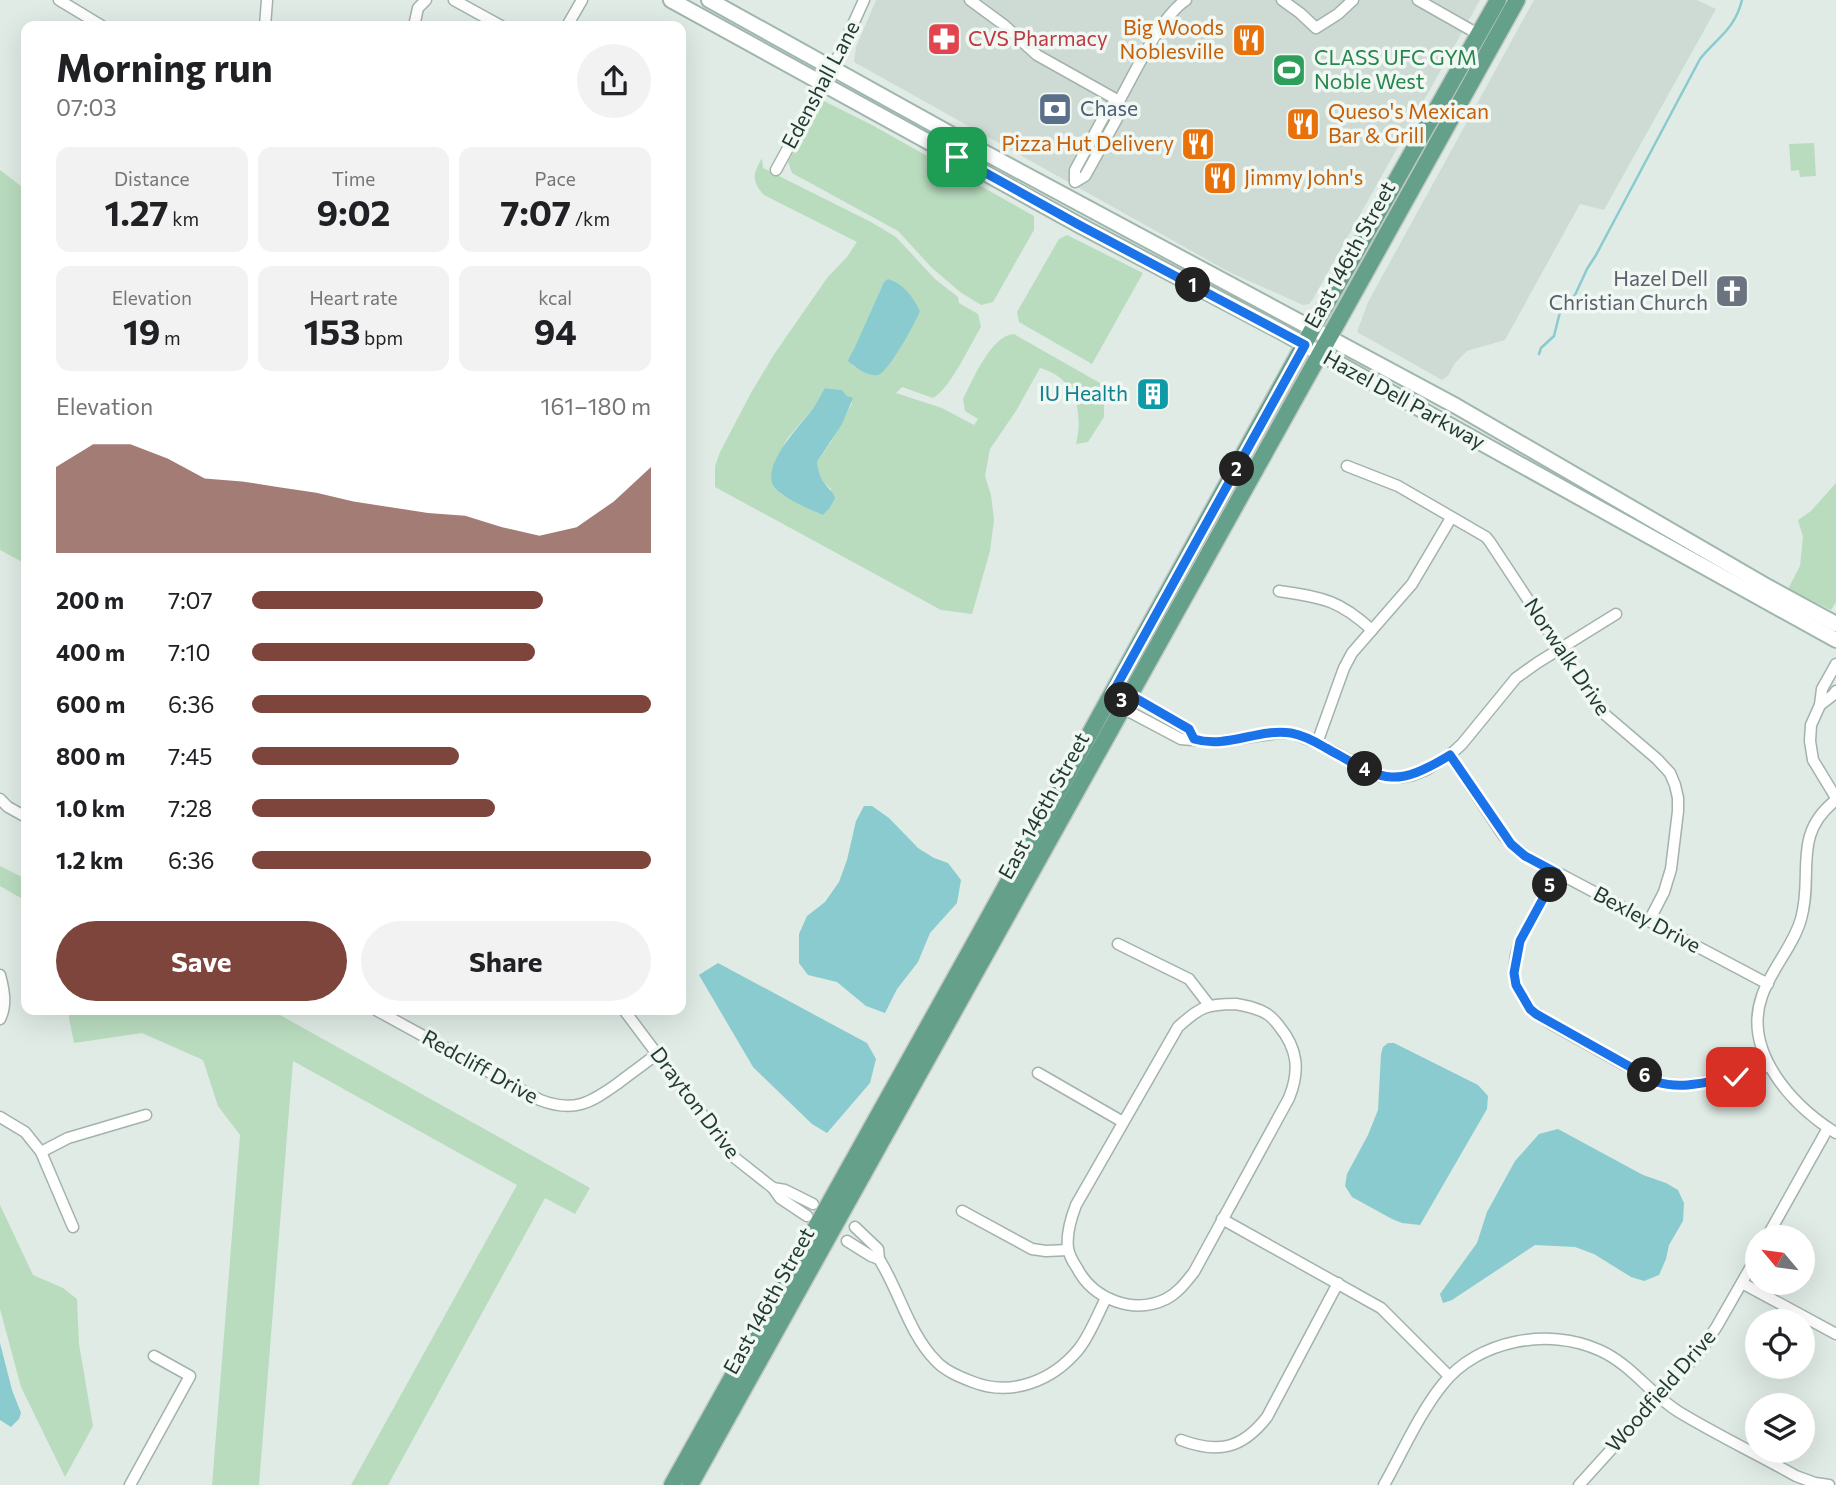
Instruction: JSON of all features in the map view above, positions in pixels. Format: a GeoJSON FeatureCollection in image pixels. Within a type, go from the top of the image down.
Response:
{"type":"FeatureCollection","features":[{"type":"Feature","properties":{"kind":"main road","name":"Hazel Dell Parkway"},"geometry":{"type":"LineString","coordinates":[[671,0],[1081,226],[1305,345],[1836,640]]}},
{"type":"Feature","properties":{"kind":"main road","name":"Hazel Dell Parkway"},"geometry":{"type":"LineString","coordinates":[[709,0],[1455,406],[1836,625]]}},
{"type":"Feature","properties":{"kind":"main road","name":"East 146th Street"},"geometry":{"type":"LineString","coordinates":[[690,1485],[1123,700],[1313,328],[1498,0]]}},
{"type":"Feature","properties":{"kind":"main road","name":"East 146th Street"},"geometry":{"type":"LineString","coordinates":[[672,1485],[1320,354],[1517,0]]}},
{"type":"Feature","properties":{"kind":"street"},"geometry":{"type":"LineString","coordinates":[[59,0],[94,21]]}},
{"type":"Feature","properties":{"kind":"street"},"geometry":{"type":"LineString","coordinates":[[265,21],[267,0]]}},
{"type":"Feature","properties":{"kind":"street"},"geometry":{"type":"LineString","coordinates":[[415,21],[418,8],[426,0]]}},
{"type":"Feature","properties":{"kind":"street"},"geometry":{"type":"LineString","coordinates":[[454,0],[492,21]]}},
{"type":"Feature","properties":{"kind":"street"},"geometry":{"type":"LineString","coordinates":[[571,21],[582,0]]}},
{"type":"Feature","properties":{"kind":"street","name":"Edenshall Lane"},"geometry":{"type":"LineString","coordinates":[[776,170],[832,68],[864,0]]}},
{"type":"Feature","properties":{"kind":"street"},"geometry":{"type":"LineString","coordinates":[[970,0],[1004,25],[1037,55],[1119,101]]}},
{"type":"Feature","properties":{"kind":"street"},"geometry":{"type":"LineString","coordinates":[[1119,101],[1120,113],[1085,176],[1075,182],[1074,170],[1109,107],[1119,101],[1175,7],[1186,0]]}},
{"type":"Feature","properties":{"kind":"street"},"geometry":{"type":"LineString","coordinates":[[1282,0],[1315,28],[1338,14],[1353,0]]}},
{"type":"Feature","properties":{"kind":"street"},"geometry":{"type":"LineString","coordinates":[[1418,0],[1478,34]]}},
{"type":"Feature","properties":{"kind":"street","name":"Norwalk Drive"},"geometry":{"type":"LineString","coordinates":[[1347,466],[1398,486],[1486,537],[1602,712],[1670,773],[1678,798],[1671,869],[1664,892],[1649,921]]}},
{"type":"Feature","properties":{"kind":"street"},"geometry":{"type":"LineString","coordinates":[[1317,743],[1352,653],[1412,584],[1451,518]]}},
{"type":"Feature","properties":{"kind":"street"},"geometry":{"type":"LineString","coordinates":[[1279,591],[1331,601],[1346,608],[1372,630]]}},
{"type":"Feature","properties":{"kind":"street"},"geometry":{"type":"LineString","coordinates":[[1123,700],[1137,699],[1189,729],[1194,739],[1216,742],[1291,733],[1317,743],[1380,776],[1390,778],[1413,775],[1450,755],[1462,744],[1516,678],[1616,614]]}},
{"type":"Feature","properties":{"kind":"street"},"geometry":{"type":"LineString","coordinates":[[1774,1225],[1832,1130],[1804,1108],[1777,1078],[1762,1052],[1758,1022],[1762,996],[1801,921],[1810,833],[1817,819],[1836,799],[1813,760],[1811,725],[1820,705],[1822,689],[1836,664]]}},
{"type":"Feature","properties":{"kind":"street"},"geometry":{"type":"LineString","coordinates":[[1820,705],[1836,691]]}},
{"type":"Feature","properties":{"kind":"street","name":"Bexley Drive"},"geometry":{"type":"LineString","coordinates":[[1450,755],[1511,844],[1525,856],[1768,984]]}},
{"type":"Feature","properties":{"kind":"street"},"geometry":{"type":"LineString","coordinates":[[0,799],[21,814]]}},
{"type":"Feature","properties":{"kind":"street"},"geometry":{"type":"LineString","coordinates":[[1557,873],[1520,941],[1516,955],[1516,985],[1530,1009],[1604,1053],[1665,1084],[1686,1085],[1736,1077],[1769,1066]]}},
{"type":"Feature","properties":{"kind":"street"},"geometry":{"type":"LineString","coordinates":[[1118,944],[1189,979],[1209,1005]]}},
{"type":"Feature","properties":{"kind":"street"},"geometry":{"type":"LineString","coordinates":[[0,975],[5,1000],[0,1019]]}},
{"type":"Feature","properties":{"kind":"street"},"geometry":{"type":"LineString","coordinates":[[1236,1004],[1267,1013],[1291,1044],[1297,1070],[1295,1084],[1194,1272],[1173,1294],[1156,1302],[1138,1305],[1120,1303],[1106,1298],[1088,1285],[1081,1276],[1068,1250],[1069,1228],[1076,1205],[1178,1027],[1198,1010],[1209,1005],[1236,1004]]}},
{"type":"Feature","properties":{"kind":"street","name":"Redcliff Drive"},"geometry":{"type":"LineString","coordinates":[[385,1015],[540,1100],[555,1105],[575,1106],[591,1101],[657,1054]]}},
{"type":"Feature","properties":{"kind":"street","name":"Drayton Drive"},"geometry":{"type":"LineString","coordinates":[[628,1015],[735,1158],[773,1188],[780,1199],[807,1216]]}},
{"type":"Feature","properties":{"kind":"street"},"geometry":{"type":"LineString","coordinates":[[1038,1073],[1123,1122]]}},
{"type":"Feature","properties":{"kind":"street"},"geometry":{"type":"LineString","coordinates":[[41,1152],[68,1138],[146,1115]]}},
{"type":"Feature","properties":{"kind":"street"},"geometry":{"type":"LineString","coordinates":[[0,1117],[25,1132],[41,1152],[73,1227]]}},
{"type":"Feature","properties":{"kind":"street","name":"Drayton Drive"},"geometry":{"type":"LineString","coordinates":[[773,1188],[785,1190],[813,1204]]}},
{"type":"Feature","properties":{"kind":"street"},"geometry":{"type":"LineString","coordinates":[[962,1211],[1032,1249],[1068,1250]]}},
{"type":"Feature","properties":{"kind":"street"},"geometry":{"type":"LineString","coordinates":[[1222,1219],[1381,1307],[1449,1376]]}},
{"type":"Feature","properties":{"kind":"street"},"geometry":{"type":"LineString","coordinates":[[855,1227],[877,1249],[879,1259],[916,1336],[937,1363],[956,1375],[983,1386],[1009,1389],[1029,1384],[1053,1372],[1080,1348],[1106,1298]]}},
{"type":"Feature","properties":{"kind":"street"},"geometry":{"type":"LineString","coordinates":[[847,1241],[879,1259]]}},
{"type":"Feature","properties":{"kind":"street","name":"Woodfield Drive"},"geometry":{"type":"LineString","coordinates":[[1579,1485],[1702,1349],[1745,1278]]}},
{"type":"Feature","properties":{"kind":"street"},"geometry":{"type":"LineString","coordinates":[[1181,1440],[1205,1446],[1236,1445],[1255,1432],[1266,1417],[1338,1283]]}},
{"type":"Feature","properties":{"kind":"street"},"geometry":{"type":"LineString","coordinates":[[1742,1283],[1836,1334]]}},
{"type":"Feature","properties":{"kind":"street"},"geometry":{"type":"LineString","coordinates":[[1384,1485],[1428,1405],[1449,1376],[1492,1349],[1520,1341],[1552,1339],[1599,1350],[1624,1365],[1679,1412],[1796,1476],[1829,1485]]}},
{"type":"Feature","properties":{"kind":"street"},"geometry":{"type":"LineString","coordinates":[[130,1485],[190,1376],[154,1356]]}},
{"type":"Feature","properties":{"kind":"shaded area"},"geometry":{"type":"Polygon","coordinates":[[[876,0],[1480,0],[1313,299],[1309,304],[1303,305],[1229,272],[854,62],[856,47],[876,0]]]}},
{"type":"Feature","properties":{"kind":"shaded area"},"geometry":{"type":"Polygon","coordinates":[[[1534,0],[1697,0],[1716,9],[1604,210],[1580,204],[1505,340],[1467,351],[1442,380],[1357,332],[1368,302],[1534,0]]]}},
{"type":"Feature","properties":{"kind":"green space"},"geometry":{"type":"Polygon","coordinates":[[[824,101],[1034,216],[1034,230],[993,302],[981,305],[960,292],[932,268],[898,231],[792,173],[788,162],[824,101]]]}},
{"type":"Feature","properties":{"kind":"green space"},"geometry":{"type":"Polygon","coordinates":[[[1814,143],[1816,176],[1800,177],[1799,170],[1791,171],[1789,144],[1814,143]]]}},
{"type":"Feature","properties":{"kind":"green space"},"geometry":{"type":"Polygon","coordinates":[[[762,158],[763,168],[896,237],[935,279],[958,297],[959,303],[978,314],[981,327],[953,376],[939,393],[933,398],[902,387],[896,393],[942,408],[974,425],[978,419],[965,411],[963,399],[990,350],[1006,336],[1014,334],[1100,383],[1104,395],[1104,417],[1088,442],[1076,444],[1079,425],[1077,406],[1070,389],[1056,375],[1040,368],[1016,411],[990,449],[985,476],[994,520],[990,551],[972,614],[941,610],[715,487],[715,466],[720,452],[752,391],[827,278],[857,242],[764,195],[755,181],[755,173],[762,158]],[[884,282],[849,361],[863,371],[884,282]],[[825,388],[814,407],[787,439],[772,470],[781,494],[823,515],[829,509],[831,489],[821,477],[817,462],[852,403],[842,390],[825,388]]]}},
{"type":"Feature","properties":{"kind":"green space"},"geometry":{"type":"Polygon","coordinates":[[[0,170],[21,186],[21,561],[0,550],[0,170]]]}},
{"type":"Feature","properties":{"kind":"green space"},"geometry":{"type":"Polygon","coordinates":[[[1067,235],[1143,273],[1092,364],[1019,322],[1017,312],[1059,239],[1067,235]]]}},
{"type":"Feature","properties":{"kind":"green space"},"geometry":{"type":"Polygon","coordinates":[[[1836,483],[1836,602],[1831,610],[1788,589],[1800,566],[1803,537],[1798,520],[1811,511],[1836,483]]]}},
{"type":"Feature","properties":{"kind":"green space"},"geometry":{"type":"Polygon","coordinates":[[[0,866],[21,876],[21,898],[0,886],[0,866]]]}},
{"type":"Feature","properties":{"kind":"green space"},"geometry":{"type":"Polygon","coordinates":[[[69,1015],[280,1015],[590,1188],[575,1214],[545,1198],[388,1485],[351,1485],[517,1185],[293,1061],[259,1485],[212,1485],[240,1135],[218,1106],[203,1060],[142,1033],[74,1043],[69,1015]]]}},
{"type":"Feature","properties":{"kind":"green space"},"geometry":{"type":"Polygon","coordinates":[[[0,1205],[33,1275],[63,1288],[77,1299],[79,1344],[93,1426],[65,1477],[21,1387],[0,1309],[0,1205]]]}},
{"type":"Feature","properties":{"kind":"water"},"geometry":{"type":"Polygon","coordinates":[[[888,279],[907,291],[920,311],[895,357],[883,372],[874,375],[862,371],[848,361],[884,282],[888,279]]]}},
{"type":"Feature","properties":{"kind":"water"},"geometry":{"type":"Polygon","coordinates":[[[825,388],[842,390],[853,398],[842,424],[817,462],[822,479],[835,498],[823,515],[780,493],[772,483],[771,474],[779,453],[825,388]]]}},
{"type":"Feature","properties":{"kind":"water"},"geometry":{"type":"Polygon","coordinates":[[[864,806],[872,806],[889,818],[918,848],[948,863],[961,880],[957,903],[930,933],[918,962],[897,989],[885,1013],[866,1006],[837,982],[808,975],[799,963],[799,934],[807,916],[825,902],[839,882],[856,821],[864,806]]]}},
{"type":"Feature","properties":{"kind":"water"},"geometry":{"type":"Polygon","coordinates":[[[718,963],[867,1043],[876,1059],[870,1083],[827,1133],[812,1124],[753,1067],[699,975],[718,963]]]}},
{"type":"Feature","properties":{"kind":"water"},"geometry":{"type":"Polygon","coordinates":[[[1388,1043],[1394,1043],[1478,1085],[1488,1096],[1487,1109],[1420,1225],[1392,1219],[1352,1197],[1345,1186],[1347,1174],[1378,1110],[1381,1054],[1388,1043]]]}},
{"type":"Feature","properties":{"kind":"water"},"geometry":{"type":"Polygon","coordinates":[[[1558,1129],[1643,1175],[1678,1190],[1684,1203],[1683,1221],[1669,1245],[1659,1275],[1644,1281],[1631,1277],[1594,1254],[1575,1247],[1535,1245],[1452,1300],[1443,1303],[1440,1294],[1477,1243],[1487,1212],[1515,1161],[1539,1134],[1558,1129]]]}},
{"type":"Feature","properties":{"kind":"water"},"geometry":{"type":"Polygon","coordinates":[[[0,1343],[21,1413],[11,1427],[0,1420],[0,1343]]]}},
{"type":"Feature","properties":{"kind":"waterway"},"geometry":{"type":"LineString","coordinates":[[1539,354],[1541,348],[1554,336],[1560,312],[1575,295],[1700,59],[1735,19],[1742,0]]}},
{"type":"Feature","properties":{"kind":"place","name":"CVS Pharmacy"},"geometry":{"type":"Point","coordinates":[944,39]}},
{"type":"Feature","properties":{"kind":"place","name":"Big Woods Noblesville"},"geometry":{"type":"Point","coordinates":[1249,40]}},
{"type":"Feature","properties":{"kind":"place","name":"CLASS UFC GYM Noble West"},"geometry":{"type":"Point","coordinates":[1289,70]}},
{"type":"Feature","properties":{"kind":"place","name":"Chase"},"geometry":{"type":"Point","coordinates":[1055,109]}},
{"type":"Feature","properties":{"kind":"place","name":"Queso's Mexican Bar & Grill"},"geometry":{"type":"Point","coordinates":[1303,124]}},
{"type":"Feature","properties":{"kind":"place","name":"Pizza Hut Delivery"},"geometry":{"type":"Point","coordinates":[1198,144]}},
{"type":"Feature","properties":{"kind":"place","name":"Jimmy John's"},"geometry":{"type":"Point","coordinates":[1220,178]}},
{"type":"Feature","properties":{"kind":"place","name":"Hazel Dell Christian Church"},"geometry":{"type":"Point","coordinates":[1732,291]}},
{"type":"Feature","properties":{"kind":"place","name":"IU Health"},"geometry":{"type":"Point","coordinates":[1153,394]}},
{"type":"Feature","properties":{"kind":"route"},"geometry":{"type":"LineString","coordinates":[[957,157],[1305,345],[1112,694],[1132,704],[1137,699],[1189,729],[1194,739],[1200,741],[1226,742],[1291,733],[1317,743],[1371,772],[1390,778],[1413,775],[1450,755],[1511,844],[1525,856],[1557,873],[1520,941],[1516,955],[1516,985],[1530,1009],[1550,1023],[1657,1082],[1675,1086],[1736,1077]]}}]}
